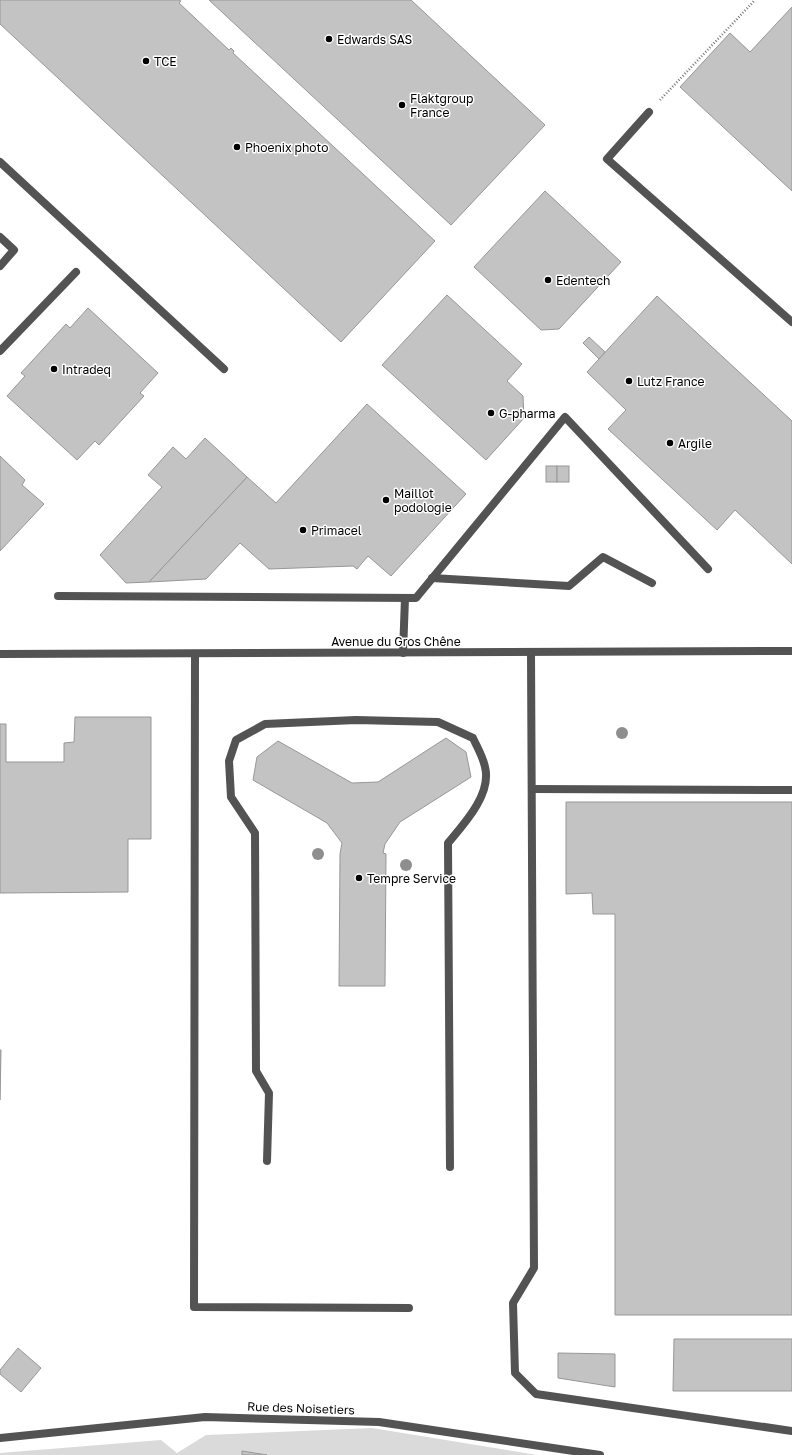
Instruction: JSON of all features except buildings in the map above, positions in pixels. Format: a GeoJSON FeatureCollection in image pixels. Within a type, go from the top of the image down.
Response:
{"type":"FeatureCollection","features":[{"type":"Feature","properties":{"kind":"street"},"geometry":{"type":"LineString","coordinates":[[649,112],[607,159],[792,322]]}},
{"type":"Feature","properties":{"kind":"street"},"geometry":{"type":"LineString","coordinates":[[0,162],[224,369]]}},
{"type":"Feature","properties":{"kind":"street"},"geometry":{"type":"LineString","coordinates":[[0,237],[14,250],[0,266]]}},
{"type":"Feature","properties":{"kind":"street"},"geometry":{"type":"LineString","coordinates":[[0,351],[76,272]]}},
{"type":"Feature","properties":{"kind":"street"},"geometry":{"type":"LineString","coordinates":[[58,596],[416,598],[566,417],[708,569]]}},
{"type":"Feature","properties":{"kind":"street"},"geometry":{"type":"LineString","coordinates":[[432,578],[569,586],[603,557],[652,583]]}},
{"type":"Feature","properties":{"kind":"street"},"geometry":{"type":"LineString","coordinates":[[403,653],[405,598]]}},
{"type":"Feature","properties":{"kind":"street"},"geometry":{"type":"LineString","coordinates":[[531,652],[534,1268],[513,1303],[515,1373],[536,1394],[792,1431]]}},
{"type":"Feature","properties":{"kind":"street","name":"Avenue du Gros Chêne"},"geometry":{"type":"LineString","coordinates":[[0,654],[792,652]]}},
{"type":"Feature","properties":{"kind":"street"},"geometry":{"type":"LineString","coordinates":[[195,654],[194,1307],[409,1308]]}},
{"type":"Feature","properties":{"kind":"street"},"geometry":{"type":"LineString","coordinates":[[267,1161],[268,1093],[256,1072],[255,833],[231,797],[230,761],[236,740],[265,724],[356,720],[438,722],[473,738],[486,768],[484,792],[469,818],[448,843],[450,1166]]}},
{"type":"Feature","properties":{"kind":"street"},"geometry":{"type":"LineString","coordinates":[[532,789],[792,790]]}},
{"type":"Feature","properties":{"kind":"street","name":"Rue des Noisetiers"},"geometry":{"type":"LineString","coordinates":[[0,1438],[205,1417],[348,1421],[379,1422],[600,1455]]}},
{"type":"Feature","properties":{"kind":"path"},"geometry":{"type":"LineString","coordinates":[[649,112],[755,0]]}},
{"type":"Feature","properties":{"kind":"shaded area"},"geometry":{"type":"Polygon","coordinates":[[[372,1428],[537,1455],[0,1455],[0,1453],[161,1440],[177,1453],[206,1435],[372,1428]]]}},
{"type":"Feature","properties":{"kind":"place","name":"Edwards SAS"},"geometry":{"type":"Point","coordinates":[329,39]}},
{"type":"Feature","properties":{"kind":"place","name":"TCE"},"geometry":{"type":"Point","coordinates":[146,61]}},
{"type":"Feature","properties":{"kind":"place","name":"Flaktgroup France"},"geometry":{"type":"Point","coordinates":[402,105]}},
{"type":"Feature","properties":{"kind":"place","name":"Phoenix photo"},"geometry":{"type":"Point","coordinates":[237,147]}},
{"type":"Feature","properties":{"kind":"place","name":"Edentech"},"geometry":{"type":"Point","coordinates":[548,280]}},
{"type":"Feature","properties":{"kind":"place","name":"Intradeq"},"geometry":{"type":"Point","coordinates":[54,369]}},
{"type":"Feature","properties":{"kind":"place","name":"Lutz France"},"geometry":{"type":"Point","coordinates":[629,381]}},
{"type":"Feature","properties":{"kind":"place","name":"G-pharma"},"geometry":{"type":"Point","coordinates":[491,413]}},
{"type":"Feature","properties":{"kind":"place","name":"Argile"},"geometry":{"type":"Point","coordinates":[670,443]}},
{"type":"Feature","properties":{"kind":"place","name":"Maillot podologie"},"geometry":{"type":"Point","coordinates":[386,500]}},
{"type":"Feature","properties":{"kind":"place","name":"Primacel"},"geometry":{"type":"Point","coordinates":[303,530]}},
{"type":"Feature","properties":{"kind":"place","name":"Tempre Service"},"geometry":{"type":"Point","coordinates":[359,878]}}]}
